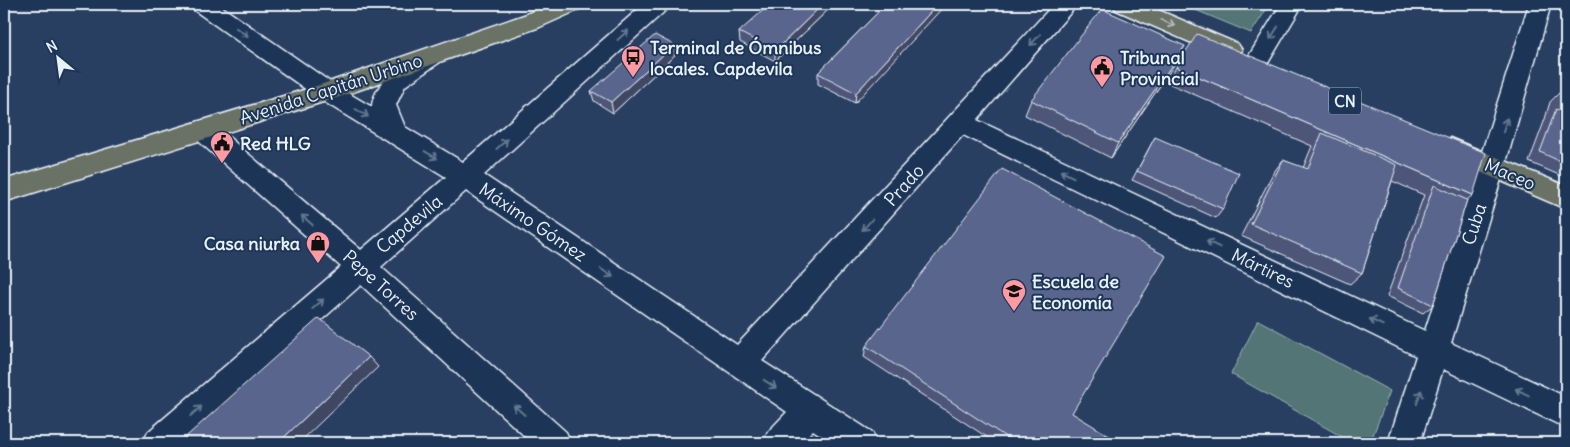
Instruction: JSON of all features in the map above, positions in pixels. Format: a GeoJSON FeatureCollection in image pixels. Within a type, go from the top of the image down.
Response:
{"type":"FeatureCollection","features":[{"type":"Feature","properties":{"kind":"main road","name":"Avenida Capitán Urbino"},"geometry":{"type":"LineString","coordinates":[[4,191],[327,92],[532,21],[570,4]]}},
{"type":"Feature","properties":{"kind":"main road"},"geometry":{"type":"LineString","coordinates":[[1124,4],[1266,66]]}},
{"type":"Feature","properties":{"kind":"main road","name":"Maceo"},"geometry":{"type":"LineString","coordinates":[[1429,138],[1566,198]]}},
{"type":"Feature","properties":{"kind":"street","name":"Máximo Gómez"},"geometry":{"type":"LineString","coordinates":[[202,4],[327,92],[465,176],[740,364],[861,443]]}},
{"type":"Feature","properties":{"kind":"street","name":"Capdevila"},"geometry":{"type":"LineString","coordinates":[[159,443],[465,176],[658,4]]}},
{"type":"Feature","properties":{"kind":"street","name":"Prado"},"geometry":{"type":"LineString","coordinates":[[740,364],[1067,4]]}},
{"type":"Feature","properties":{"kind":"street"},"geometry":{"type":"LineString","coordinates":[[1266,66],[1292,4]]}},
{"type":"Feature","properties":{"kind":"street","name":"Cuba"},"geometry":{"type":"LineString","coordinates":[[1404,443],[1492,166],[1540,4]]}},
{"type":"Feature","properties":{"kind":"street"},"geometry":{"type":"LineString","coordinates":[[396,134],[389,123],[384,105],[396,80],[432,56]]}},
{"type":"Feature","properties":{"kind":"street","name":"Mártires"},"geometry":{"type":"LineString","coordinates":[[961,122],[1566,413]]}},
{"type":"Feature","properties":{"kind":"street","name":"Pepe Torres"},"geometry":{"type":"LineString","coordinates":[[203,130],[360,266],[555,443]]}},
{"type":"Feature","properties":{"kind":"street"},"geometry":{"type":"LineString","coordinates":[[779,443],[810,410]]}},
{"type":"Feature","properties":{"kind":"green space"},"geometry":{"type":"Polygon","coordinates":[[[1181,4],[1270,4],[1251,33],[1181,4]]]}},
{"type":"Feature","properties":{"kind":"green space"},"geometry":{"type":"Polygon","coordinates":[[[1258,320],[1390,391],[1370,443],[1353,443],[1231,374],[1258,320]]]}},
{"type":"Feature","properties":{"kind":"building"},"geometry":{"type":"Polygon","coordinates":[[[770,4],[823,4],[775,51],[739,32],[770,4]]]}},
{"type":"Feature","properties":{"kind":"building"},"geometry":{"type":"Polygon","coordinates":[[[886,4],[938,4],[856,93],[818,73],[886,4]]]}},
{"type":"Feature","properties":{"kind":"building","name":"Tribunal Provincial"},"geometry":{"type":"Polygon","coordinates":[[[1102,9],[1185,46],[1118,143],[1031,100],[1102,9]]]}},
{"type":"Feature","properties":{"kind":"building"},"geometry":{"type":"Polygon","coordinates":[[[1197,34],[1486,153],[1473,195],[1176,67],[1197,34]]]}},
{"type":"Feature","properties":{"kind":"building"},"geometry":{"type":"Polygon","coordinates":[[[655,35],[674,45],[611,102],[591,91],[655,35]]]}},
{"type":"Feature","properties":{"kind":"building"},"geometry":{"type":"Polygon","coordinates":[[[1564,88],[1566,89],[1566,108],[1560,106],[1564,88]]]}},
{"type":"Feature","properties":{"kind":"building"},"geometry":{"type":"Polygon","coordinates":[[[1556,109],[1566,113],[1566,164],[1540,152],[1556,109]]]}},
{"type":"Feature","properties":{"kind":"building"},"geometry":{"type":"Polygon","coordinates":[[[1322,133],[1397,165],[1362,273],[1251,224],[1283,160],[1308,169],[1322,133]]]}},
{"type":"Feature","properties":{"kind":"building"},"geometry":{"type":"Polygon","coordinates":[[[1155,137],[1239,173],[1223,209],[1137,171],[1155,137]]]}},
{"type":"Feature","properties":{"kind":"building","name":"Escuela de Economía"},"geometry":{"type":"Polygon","coordinates":[[[1002,169],[1166,256],[1072,413],[1121,443],[1015,443],[866,346],[1002,169]]]}},
{"type":"Feature","properties":{"kind":"building"},"geometry":{"type":"Polygon","coordinates":[[[1434,185],[1467,200],[1433,305],[1398,288],[1434,185]]]}},
{"type":"Feature","properties":{"kind":"building"},"geometry":{"type":"Polygon","coordinates":[[[319,318],[369,357],[278,443],[179,443],[319,318]]]}},
{"type":"Feature","properties":{"kind":"place","name":"Terminal de Ómnibus locales. Capdevila"},"geometry":{"type":"Point","coordinates":[633,78]}},
{"type":"Feature","properties":{"kind":"place","name":"Tribunal Provincial"},"geometry":{"type":"Point","coordinates":[1102,88]}},
{"type":"Feature","properties":{"kind":"place","name":"Red HLG"},"geometry":{"type":"Point","coordinates":[222,164]}},
{"type":"Feature","properties":{"kind":"place","name":"Casa niurka"},"geometry":{"type":"Point","coordinates":[318,264]}},
{"type":"Feature","properties":{"kind":"place","name":"Escuela de Economía"},"geometry":{"type":"Point","coordinates":[1014,312]}}]}
